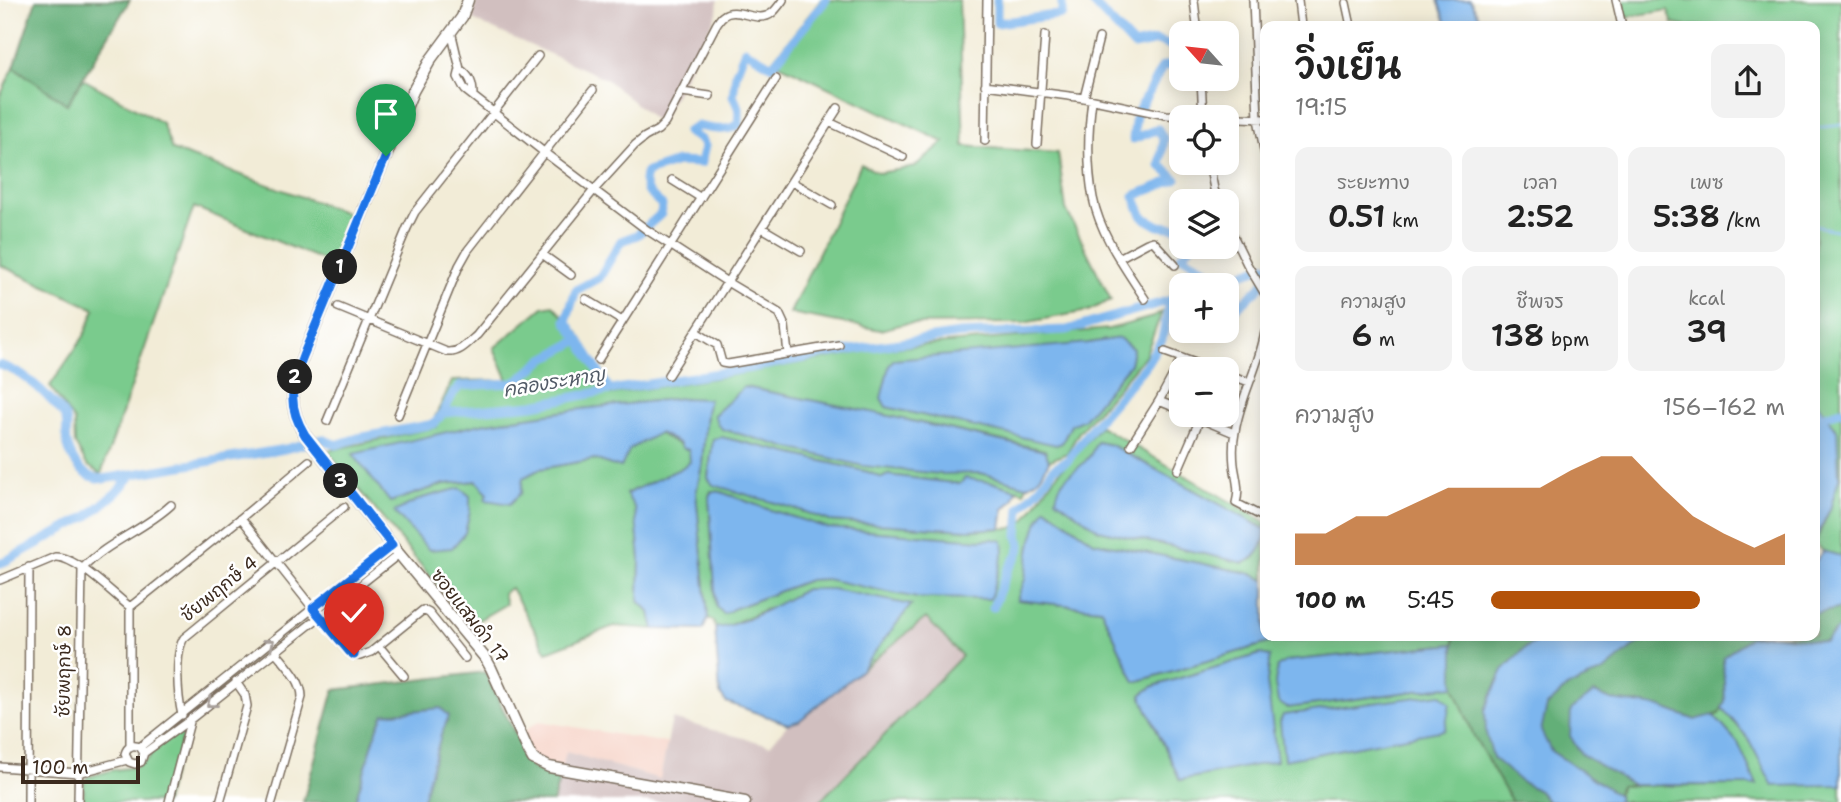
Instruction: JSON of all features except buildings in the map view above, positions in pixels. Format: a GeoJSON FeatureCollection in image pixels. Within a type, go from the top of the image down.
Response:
{"type":"FeatureCollection","features":[{"type":"Feature","properties":{"kind":"street","name":"ซอยแสมดำ 17"},"geometry":{"type":"LineString","coordinates":[[468,0],[462,18],[431,59],[413,91],[296,375],[292,395],[293,409],[305,435],[491,668],[533,759],[549,767],[745,802]]}},
{"type":"Feature","properties":{"kind":"street"},"geometry":{"type":"LineString","coordinates":[[338,307],[452,352],[467,344],[594,190],[635,145],[665,123],[723,15],[731,12],[765,17],[783,0]]}},
{"type":"Feature","properties":{"kind":"street"},"geometry":{"type":"LineString","coordinates":[[985,141],[986,0]]}},
{"type":"Feature","properties":{"kind":"street"},"geometry":{"type":"LineString","coordinates":[[1253,0],[1260,93]]}},
{"type":"Feature","properties":{"kind":"street"},"geometry":{"type":"LineString","coordinates":[[1616,0],[1621,21]]}},
{"type":"Feature","properties":{"kind":"street"},"geometry":{"type":"LineString","coordinates":[[1194,1],[1196,21]]}},
{"type":"Feature","properties":{"kind":"street"},"geometry":{"type":"LineString","coordinates":[[1298,1],[1300,21]]}},
{"type":"Feature","properties":{"kind":"street"},"geometry":{"type":"LineString","coordinates":[[1346,3],[1350,21]]}},
{"type":"Feature","properties":{"kind":"street"},"geometry":{"type":"LineString","coordinates":[[451,30],[460,69],[458,77],[465,90],[647,230],[779,313],[785,326],[788,354]]}},
{"type":"Feature","properties":{"kind":"street"},"geometry":{"type":"LineString","coordinates":[[1037,144],[1045,36]]}},
{"type":"Feature","properties":{"kind":"street"},"geometry":{"type":"LineString","coordinates":[[1099,38],[1088,99],[1093,198],[1098,217],[1119,258],[1145,299]]}},
{"type":"Feature","properties":{"kind":"street"},"geometry":{"type":"LineString","coordinates":[[327,421],[415,212],[538,56]]}},
{"type":"Feature","properties":{"kind":"street"},"geometry":{"type":"LineString","coordinates":[[598,360],[776,79]]}},
{"type":"Feature","properties":{"kind":"street"},"geometry":{"type":"LineString","coordinates":[[985,85],[1040,91],[1169,115]]}},
{"type":"Feature","properties":{"kind":"street"},"geometry":{"type":"LineString","coordinates":[[398,415],[468,250],[593,90]]}},
{"type":"Feature","properties":{"kind":"street"},"geometry":{"type":"LineString","coordinates":[[682,92],[710,96]]}},
{"type":"Feature","properties":{"kind":"street"},"geometry":{"type":"LineString","coordinates":[[668,375],[838,108]]}},
{"type":"Feature","properties":{"kind":"street"},"geometry":{"type":"LineString","coordinates":[[1239,118],[1260,119]]}},
{"type":"Feature","properties":{"kind":"street"},"geometry":{"type":"LineString","coordinates":[[830,122],[903,157]]}},
{"type":"Feature","properties":{"kind":"street"},"geometry":{"type":"LineString","coordinates":[[672,180],[701,198]]}},
{"type":"Feature","properties":{"kind":"street"},"geometry":{"type":"LineString","coordinates":[[792,182],[832,205]]}},
{"type":"Feature","properties":{"kind":"street"},"geometry":{"type":"LineString","coordinates":[[762,228],[801,251]]}},
{"type":"Feature","properties":{"kind":"street"},"geometry":{"type":"LineString","coordinates":[[1119,258],[1153,241],[1175,265]]}},
{"type":"Feature","properties":{"kind":"street"},"geometry":{"type":"LineString","coordinates":[[1239,248],[1260,286]]}},
{"type":"Feature","properties":{"kind":"street"},"geometry":{"type":"LineString","coordinates":[[542,254],[571,275]]}},
{"type":"Feature","properties":{"kind":"street"},"geometry":{"type":"LineString","coordinates":[[586,299],[622,321]]}},
{"type":"Feature","properties":{"kind":"street"},"geometry":{"type":"LineString","coordinates":[[695,332],[717,345],[722,363],[727,364],[839,345]]}},
{"type":"Feature","properties":{"kind":"street"},"geometry":{"type":"LineString","coordinates":[[1165,352],[1178,357]]}},
{"type":"Feature","properties":{"kind":"street"},"geometry":{"type":"LineString","coordinates":[[1260,356],[1249,382],[1234,433],[1234,463],[1239,489],[1236,503],[1260,515]]}},
{"type":"Feature","properties":{"kind":"street"},"geometry":{"type":"LineString","coordinates":[[1239,378],[1249,382]]}},
{"type":"Feature","properties":{"kind":"street"},"geometry":{"type":"LineString","coordinates":[[1131,445],[1169,381]]}},
{"type":"Feature","properties":{"kind":"street"},"geometry":{"type":"LineString","coordinates":[[1159,401],[1169,406]]}},
{"type":"Feature","properties":{"kind":"street"},"geometry":{"type":"LineString","coordinates":[[1178,470],[1197,427]]}},
{"type":"Feature","properties":{"kind":"street"},"geometry":{"type":"LineString","coordinates":[[1219,427],[1234,433]]}},
{"type":"Feature","properties":{"kind":"street"},"geometry":{"type":"LineString","coordinates":[[130,607],[309,461]]}},
{"type":"Feature","properties":{"kind":"street"},"geometry":{"type":"LineString","coordinates":[[82,569],[99,553],[152,522],[171,506]]}},
{"type":"Feature","properties":{"kind":"street","name":"ชัยพฤกษ์ 4"},"geometry":{"type":"LineString","coordinates":[[169,802],[187,718],[179,696],[181,643],[344,507]]}},
{"type":"Feature","properties":{"kind":"street"},"geometry":{"type":"LineString","coordinates":[[242,518],[319,616],[354,655],[365,656],[423,610],[429,613],[465,658]]}},
{"type":"Feature","properties":{"kind":"street"},"geometry":{"type":"LineString","coordinates":[[187,718],[249,660],[313,608],[342,585],[396,550]]}},
{"type":"Feature","properties":{"kind":"street"},"geometry":{"type":"LineString","coordinates":[[142,750],[236,682],[349,593],[396,550]]}},
{"type":"Feature","properties":{"kind":"street"},"geometry":{"type":"LineString","coordinates":[[0,580],[60,556],[82,569],[130,607]]}},
{"type":"Feature","properties":{"kind":"street"},"geometry":{"type":"LineString","coordinates":[[28,802],[29,567]]}},
{"type":"Feature","properties":{"kind":"street","name":"ชัยพฤกษ์ 8"},"geometry":{"type":"LineString","coordinates":[[78,802],[82,569]]}},
{"type":"Feature","properties":{"kind":"street"},"geometry":{"type":"LineString","coordinates":[[342,585],[349,593]]}},
{"type":"Feature","properties":{"kind":"street"},"geometry":{"type":"LineString","coordinates":[[130,607],[130,747],[125,754],[127,760],[138,764],[143,759],[142,750]]}},
{"type":"Feature","properties":{"kind":"street"},"geometry":{"type":"LineString","coordinates":[[290,627],[296,634]]}},
{"type":"Feature","properties":{"kind":"street"},"geometry":{"type":"LineString","coordinates":[[379,646],[404,676]]}},
{"type":"Feature","properties":{"kind":"street"},"geometry":{"type":"LineString","coordinates":[[272,802],[302,697],[300,684],[275,651]]}},
{"type":"Feature","properties":{"kind":"street"},"geometry":{"type":"LineString","coordinates":[[249,660],[254,667]]}},
{"type":"Feature","properties":{"kind":"street"},"geometry":{"type":"LineString","coordinates":[[220,802],[247,706],[247,700],[236,682]]}},
{"type":"Feature","properties":{"kind":"street"},"geometry":{"type":"LineString","coordinates":[[130,747],[142,750]]}},
{"type":"Feature","properties":{"kind":"street"},"geometry":{"type":"LineString","coordinates":[[0,767],[78,773],[127,760]]}},
{"type":"Feature","properties":{"kind":"shaded area"},"geometry":{"type":"Polygon","coordinates":[[[476,0],[718,0],[717,13],[660,124],[606,79],[473,20],[476,0]]]}},
{"type":"Feature","properties":{"kind":"shaded area"},"geometry":{"type":"Polygon","coordinates":[[[926,618],[962,656],[819,802],[553,802],[566,752],[660,779],[672,719],[770,745],[788,724],[799,721],[926,618]]]}},
{"type":"Feature","properties":{"kind":"shaded area"},"geometry":{"type":"Polygon","coordinates":[[[539,721],[667,743],[660,779],[566,752],[559,780],[532,768],[516,737],[539,721]]]}},
{"type":"Feature","properties":{"kind":"green space"},"geometry":{"type":"Polygon","coordinates":[[[36,0],[130,0],[67,104],[14,67],[36,0]]]}},
{"type":"Feature","properties":{"kind":"green space"},"geometry":{"type":"Polygon","coordinates":[[[821,0],[959,0],[964,146],[1058,153],[1066,209],[1111,300],[1088,311],[1023,323],[904,324],[880,330],[790,313],[861,164],[879,173],[914,167],[944,142],[772,61],[821,0]]]}},
{"type":"Feature","properties":{"kind":"green space"},"geometry":{"type":"Polygon","coordinates":[[[1624,0],[1841,0],[1841,556],[1820,548],[1820,532],[1839,477],[1837,430],[1820,407],[1820,21],[1672,21],[1668,10],[1626,17],[1624,0]]]}},
{"type":"Feature","properties":{"kind":"green space"},"geometry":{"type":"Polygon","coordinates":[[[14,67],[67,104],[83,79],[162,123],[172,150],[355,216],[332,264],[194,207],[101,474],[87,465],[75,444],[74,421],[50,386],[84,336],[95,309],[0,265],[0,96],[14,67]]]}},
{"type":"Feature","properties":{"kind":"green space"},"geometry":{"type":"Polygon","coordinates":[[[553,305],[578,332],[611,388],[611,394],[878,349],[1109,329],[1162,312],[1145,356],[1079,432],[1067,453],[1049,461],[1045,450],[744,387],[714,415],[965,472],[981,473],[1027,486],[1024,492],[994,483],[960,484],[888,475],[882,478],[868,472],[721,437],[713,439],[708,478],[830,521],[968,530],[1012,528],[1026,519],[1053,479],[1100,426],[1260,519],[1260,526],[1112,445],[1097,442],[1083,464],[1061,484],[1057,499],[1099,530],[1244,563],[1254,558],[1260,548],[1260,578],[1253,574],[1094,542],[1046,508],[1030,546],[1025,579],[1017,600],[1101,609],[1135,682],[1268,643],[1454,641],[1454,644],[1286,661],[1278,701],[1287,708],[1454,686],[1474,736],[1512,802],[819,802],[962,656],[926,618],[860,671],[911,605],[766,609],[725,627],[715,628],[714,621],[708,618],[696,493],[702,465],[706,413],[682,398],[481,424],[390,502],[444,484],[477,481],[487,493],[521,493],[522,478],[540,469],[595,459],[611,465],[630,449],[658,433],[689,450],[690,462],[680,469],[626,494],[635,507],[640,559],[639,601],[650,612],[654,629],[614,626],[547,652],[511,588],[503,593],[506,604],[470,625],[327,451],[437,427],[435,417],[452,381],[508,380],[494,348],[543,307],[553,305]],[[1119,338],[1089,343],[1047,442],[1056,445],[1062,443],[1071,425],[1084,419],[1130,364],[1133,349],[1119,338]],[[711,491],[709,496],[716,606],[724,614],[809,580],[826,579],[994,539],[828,528],[711,491]],[[1260,654],[1154,686],[1141,695],[1180,780],[1195,776],[1267,682],[1269,656],[1260,654]]]}},
{"type":"Feature","properties":{"kind":"green space"},"geometry":{"type":"Polygon","coordinates":[[[1841,608],[1841,629],[1836,630],[1825,642],[1817,641],[1820,641],[1820,613],[1841,608]]]}},
{"type":"Feature","properties":{"kind":"green space"},"geometry":{"type":"Polygon","coordinates":[[[1454,641],[1538,641],[1525,648],[1503,670],[1485,710],[1520,781],[1539,791],[1548,802],[1512,802],[1474,736],[1454,686],[1454,641]]]}},
{"type":"Feature","properties":{"kind":"green space"},"geometry":{"type":"Polygon","coordinates":[[[1644,641],[1745,641],[1723,657],[1725,701],[1719,714],[1696,720],[1658,706],[1611,700],[1595,693],[1581,754],[1633,785],[1620,786],[1618,795],[1551,751],[1540,731],[1547,706],[1567,687],[1604,671],[1644,641]]]}},
{"type":"Feature","properties":{"kind":"green space"},"geometry":{"type":"Polygon","coordinates":[[[485,672],[532,768],[559,780],[553,802],[422,802],[449,716],[441,708],[384,714],[355,802],[303,802],[334,690],[485,672]]]}},
{"type":"Feature","properties":{"kind":"green space"},"geometry":{"type":"Polygon","coordinates":[[[1722,708],[1748,738],[1773,785],[1841,784],[1841,802],[1618,800],[1620,786],[1757,785],[1738,743],[1713,715],[1719,714],[1722,708]]]}},
{"type":"Feature","properties":{"kind":"green space"},"geometry":{"type":"Polygon","coordinates":[[[185,727],[165,802],[83,802],[87,777],[136,767],[149,758],[152,751],[185,727]]]}},
{"type":"Feature","properties":{"kind":"water"},"geometry":{"type":"Polygon","coordinates":[[[1438,0],[1470,0],[1481,21],[1445,21],[1438,0]]]}},
{"type":"Feature","properties":{"kind":"water"},"geometry":{"type":"Polygon","coordinates":[[[1119,338],[1133,349],[1130,364],[1084,419],[1071,425],[1062,443],[1056,445],[886,407],[881,398],[893,360],[1119,338]]]}},
{"type":"Feature","properties":{"kind":"water"},"geometry":{"type":"Polygon","coordinates":[[[744,387],[1045,451],[1049,461],[1041,476],[1027,486],[981,473],[941,474],[863,466],[722,429],[714,415],[744,387]]]}},
{"type":"Feature","properties":{"kind":"water"},"geometry":{"type":"Polygon","coordinates":[[[682,398],[709,399],[702,465],[696,493],[708,618],[703,630],[654,629],[650,612],[639,601],[640,559],[635,508],[626,494],[690,462],[689,450],[682,448],[679,443],[659,433],[630,449],[621,467],[595,459],[540,469],[523,478],[521,493],[510,504],[485,500],[487,493],[477,481],[444,484],[390,502],[353,454],[481,424],[682,398]]]}},
{"type":"Feature","properties":{"kind":"water"},"geometry":{"type":"Polygon","coordinates":[[[1820,407],[1837,430],[1839,478],[1830,509],[1820,530],[1820,407]]]}},
{"type":"Feature","properties":{"kind":"water"},"geometry":{"type":"Polygon","coordinates":[[[721,437],[868,472],[882,478],[888,475],[960,484],[965,478],[1017,490],[1013,500],[1004,509],[1001,528],[968,530],[830,521],[713,485],[708,478],[713,439],[721,437]]]}},
{"type":"Feature","properties":{"kind":"water"},"geometry":{"type":"Polygon","coordinates":[[[1097,442],[1111,445],[1260,526],[1260,550],[1244,563],[1099,530],[1056,499],[1064,480],[1089,456],[1097,442]]]}},
{"type":"Feature","properties":{"kind":"water"},"geometry":{"type":"Polygon","coordinates":[[[460,488],[470,496],[470,511],[465,533],[452,548],[429,550],[394,512],[422,498],[460,488]]]}},
{"type":"Feature","properties":{"kind":"water"},"geometry":{"type":"Polygon","coordinates":[[[712,491],[828,528],[1003,541],[1004,551],[990,599],[917,598],[826,579],[809,580],[724,614],[716,606],[709,496],[712,491]]]}},
{"type":"Feature","properties":{"kind":"water"},"geometry":{"type":"Polygon","coordinates":[[[1046,508],[1094,542],[1253,574],[1260,578],[1260,641],[1287,641],[1268,643],[1135,682],[1101,609],[1017,600],[1025,579],[1030,546],[1038,521],[1046,508]]]}},
{"type":"Feature","properties":{"kind":"water"},"geometry":{"type":"Polygon","coordinates":[[[1823,551],[1841,556],[1841,608],[1820,613],[1820,555],[1823,551]]]}},
{"type":"Feature","properties":{"kind":"water"},"geometry":{"type":"Polygon","coordinates":[[[806,589],[832,589],[911,605],[860,671],[799,721],[788,724],[726,702],[720,694],[715,628],[749,618],[806,589]]]}},
{"type":"Feature","properties":{"kind":"water"},"geometry":{"type":"Polygon","coordinates":[[[1841,629],[1841,785],[1773,786],[1748,738],[1722,708],[1725,701],[1723,657],[1745,641],[1825,642],[1836,630],[1841,629]]]}},
{"type":"Feature","properties":{"kind":"water"},"geometry":{"type":"Polygon","coordinates":[[[1538,641],[1644,641],[1604,671],[1567,687],[1547,706],[1541,731],[1551,751],[1618,795],[1621,802],[1548,802],[1539,791],[1520,781],[1493,758],[1486,733],[1485,710],[1503,670],[1525,648],[1538,641]]]}},
{"type":"Feature","properties":{"kind":"water"},"geometry":{"type":"Polygon","coordinates":[[[1454,644],[1454,686],[1287,708],[1278,702],[1275,684],[1277,667],[1286,661],[1454,644]]]}},
{"type":"Feature","properties":{"kind":"water"},"geometry":{"type":"Polygon","coordinates":[[[1260,654],[1270,656],[1267,682],[1277,761],[1180,780],[1141,695],[1154,686],[1260,654]]]}},
{"type":"Feature","properties":{"kind":"water"},"geometry":{"type":"Polygon","coordinates":[[[1594,693],[1611,700],[1658,706],[1695,720],[1713,715],[1738,743],[1757,785],[1633,785],[1581,754],[1570,736],[1571,710],[1594,693]]]}},
{"type":"Feature","properties":{"kind":"water"},"geometry":{"type":"Polygon","coordinates":[[[1440,694],[1450,703],[1445,730],[1284,760],[1280,722],[1283,715],[1440,694]]]}},
{"type":"Feature","properties":{"kind":"water"},"geometry":{"type":"Polygon","coordinates":[[[441,708],[449,716],[422,802],[355,802],[384,714],[441,708]]]}},
{"type":"Feature","properties":{"kind":"waterway"},"geometry":{"type":"LineString","coordinates":[[443,413],[454,392],[461,386],[512,383],[544,359],[579,340],[566,321],[576,290],[600,277],[621,241],[637,235],[661,214],[662,205],[647,191],[644,180],[647,172],[677,162],[701,163],[705,146],[701,140],[687,132],[698,126],[725,129],[739,124],[739,109],[733,96],[736,73],[745,50],[772,66],[826,0]]}},
{"type":"Feature","properties":{"kind":"waterway"},"geometry":{"type":"LineString","coordinates":[[997,0],[997,23],[1062,14],[1062,0]]}},
{"type":"Feature","properties":{"kind":"waterway"},"geometry":{"type":"LineString","coordinates":[[1090,0],[1134,46],[1156,41],[1169,45]]}},
{"type":"Feature","properties":{"kind":"waterway"},"geometry":{"type":"LineString","coordinates":[[1169,66],[1163,66],[1136,115],[1133,139],[1158,129],[1164,140],[1160,165],[1176,179],[1134,196],[1143,217],[1159,226],[1169,227]]}},
{"type":"Feature","properties":{"kind":"waterway"},"geometry":{"type":"LineString","coordinates":[[1820,127],[1841,125]]}},
{"type":"Feature","properties":{"kind":"waterway"},"geometry":{"type":"LineString","coordinates":[[1820,227],[1841,231]]}},
{"type":"Feature","properties":{"kind":"waterway"},"geometry":{"type":"LineString","coordinates":[[1187,259],[1206,269],[1206,273]]}},
{"type":"Feature","properties":{"kind":"waterway","name":"คลองระหาญ"},"geometry":{"type":"LineString","coordinates":[[1239,275],[1260,268]]}},
{"type":"Feature","properties":{"kind":"waterway"},"geometry":{"type":"LineString","coordinates":[[1239,306],[1260,287]]}},
{"type":"Feature","properties":{"kind":"waterway","name":"คลองระหาญ"},"geometry":{"type":"LineString","coordinates":[[0,365],[26,378],[62,412],[67,424],[67,443],[75,462],[90,476],[103,479],[285,449],[322,439],[336,445],[358,438],[434,424],[443,413],[533,405],[825,354],[960,334],[1067,330],[1169,300]]}},
{"type":"Feature","properties":{"kind":"waterway"},"geometry":{"type":"LineString","coordinates":[[993,607],[1008,569],[1021,546],[1018,536],[1020,508],[1054,468],[1068,460],[1145,366],[1162,339],[1169,306]]}},
{"type":"Feature","properties":{"kind":"waterway"},"geometry":{"type":"LineString","coordinates":[[579,340],[610,390]]}},
{"type":"Feature","properties":{"kind":"waterway"},"geometry":{"type":"LineString","coordinates":[[1820,417],[1841,411]]}},
{"type":"Feature","properties":{"kind":"waterway"},"geometry":{"type":"LineString","coordinates":[[0,564],[88,516],[116,493],[133,474]]}},
{"type":"Feature","properties":{"kind":"route"},"geometry":{"type":"LineString","coordinates":[[354,655],[313,608],[392,545],[305,435],[293,409],[292,395],[303,356],[386,156]]}}]}
